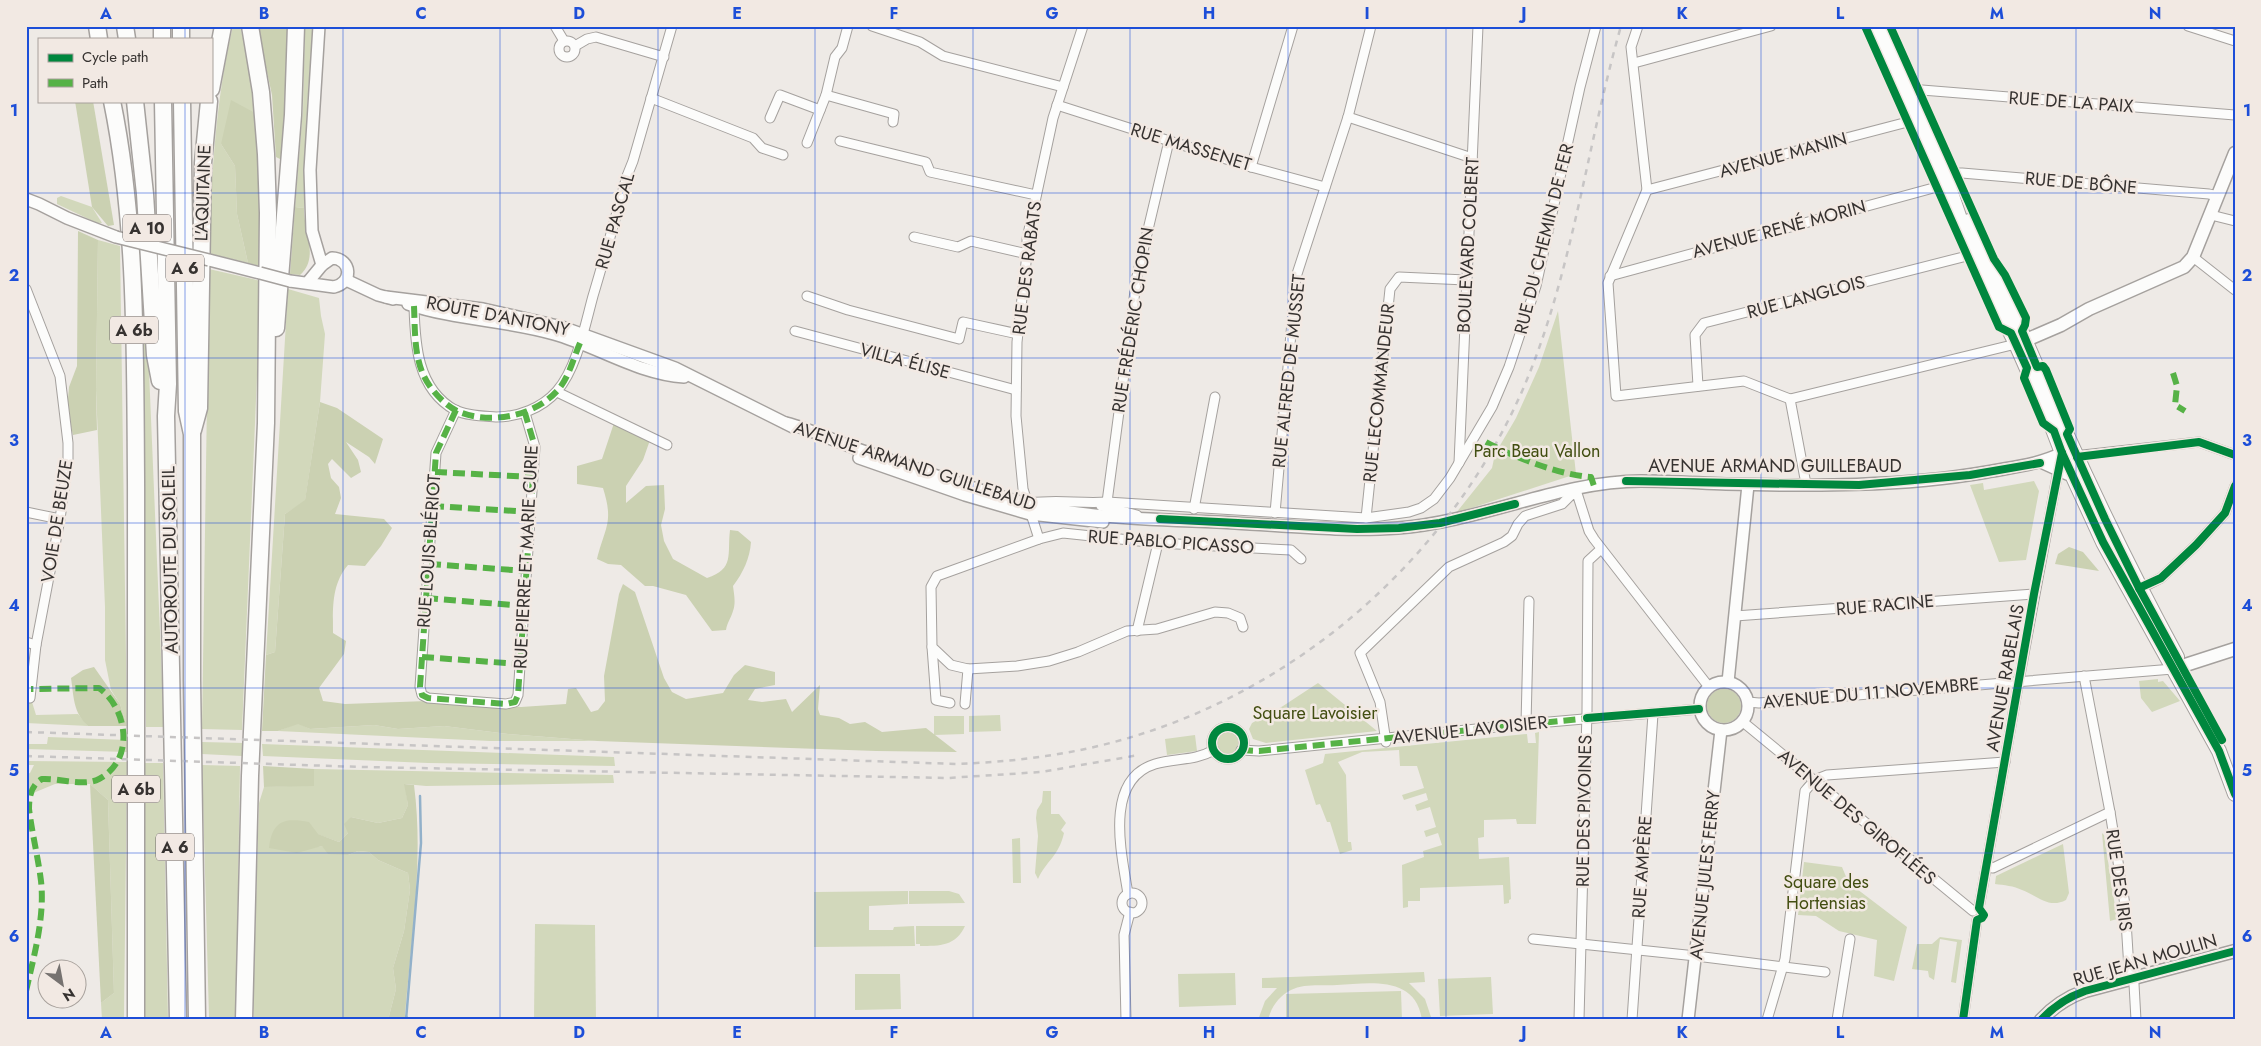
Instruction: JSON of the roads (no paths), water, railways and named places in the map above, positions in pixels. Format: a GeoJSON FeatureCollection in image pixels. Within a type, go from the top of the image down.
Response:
{"type":"FeatureCollection","features":[{"type":"Feature","properties":{"kind":"highway"},"geometry":{"type":"LineString","coordinates":[[212,84],[223,26]]}},
{"type":"Feature","properties":{"kind":"highway"},"geometry":{"type":"LineString","coordinates":[[244,1020],[250,767],[266,423],[268,213],[266,154],[258,66],[250,26]]}},
{"type":"Feature","properties":{"kind":"highway"},"geometry":{"type":"LineString","coordinates":[[266,423],[288,184],[296,26]]}},
{"type":"Feature","properties":{"kind":"highway","name":"A 6b"},"geometry":{"type":"LineString","coordinates":[[112,102],[126,205],[134,339],[137,578],[136,1020]]}},
{"type":"Feature","properties":{"kind":"highway","name":"A 10"},"geometry":{"type":"LineString","coordinates":[[135,102],[146,204],[155,355],[166,416]]}},
{"type":"Feature","properties":{"kind":"highway","name":"AUTOROUTE DU SOLEIL"},"geometry":{"type":"LineString","coordinates":[[163,102],[168,384],[166,416],[178,1020]]}},
{"type":"Feature","properties":{"kind":"highway","name":"AUTOROUTE DU SOLEIL"},"geometry":{"type":"LineString","coordinates":[[182,102],[187,410],[192,434],[192,680],[197,1020]]}},
{"type":"Feature","properties":{"kind":"highway","name":"L'AQUITAINE"},"geometry":{"type":"LineString","coordinates":[[192,434],[199,408],[202,181],[209,102]]}},
{"type":"Feature","properties":{"kind":"main road"},"geometry":{"type":"LineString","coordinates":[[1878,26],[1945,178],[1974,257],[2021,342],[2072,466],[2135,591],[2178,668],[2219,751],[2235,794]]}},
{"type":"Feature","properties":{"kind":"main road"},"geometry":{"type":"LineString","coordinates":[[2021,342],[2061,325],[2089,309],[2171,275],[2184,267],[2193,257],[2235,154]]}},
{"type":"Feature","properties":{"kind":"main road"},"geometry":{"type":"LineString","coordinates":[[1945,178],[2004,290],[2062,453],[2072,466]]}},
{"type":"Feature","properties":{"kind":"main road"},"geometry":{"type":"LineString","coordinates":[[2178,668],[2235,648]]}},
{"type":"Feature","properties":{"kind":"main road"},"geometry":{"type":"LineString","coordinates":[[2178,668],[2214,724],[2235,775]]}},
{"type":"Feature","properties":{"kind":"main road","name":"RUE JEAN MOULIN"},"geometry":{"type":"LineString","coordinates":[[2041,1020],[2049,1011],[2071,996],[2235,951]]}},
{"type":"Feature","properties":{"kind":"street"},"geometry":{"type":"LineString","coordinates":[[319,26],[310,170],[311,223],[321,267],[321,279],[328,285]]}},
{"type":"Feature","properties":{"kind":"street"},"geometry":{"type":"LineString","coordinates":[[555,26],[564,41]]}},
{"type":"Feature","properties":{"kind":"street","name":"RUE PASCAL"},"geometry":{"type":"LineString","coordinates":[[557,392],[570,370],[582,339],[627,176],[672,26]]}},
{"type":"Feature","properties":{"kind":"street"},"geometry":{"type":"LineString","coordinates":[[807,143],[826,95],[835,57],[842,48],[848,26]]}},
{"type":"Feature","properties":{"kind":"street"},"geometry":{"type":"LineString","coordinates":[[872,26],[920,42],[943,56],[1063,86]]}},
{"type":"Feature","properties":{"kind":"street","name":"RUE DES RABATS"},"geometry":{"type":"LineString","coordinates":[[1039,539],[1023,490],[1017,430],[1018,334],[1027,239],[1036,194],[1057,105],[1083,26]]}},
{"type":"Feature","properties":{"kind":"street"},"geometry":{"type":"LineString","coordinates":[[1251,167],[1293,26]]}},
{"type":"Feature","properties":{"kind":"street","name":"RUE ALFRED DE MUSSET"},"geometry":{"type":"LineString","coordinates":[[1274,513],[1296,277],[1348,117],[1371,26]]}},
{"type":"Feature","properties":{"kind":"street","name":"BOULEVARD COLBERT"},"geometry":{"type":"LineString","coordinates":[[1459,463],[1478,26]]}},
{"type":"Feature","properties":{"kind":"street","name":"RUE DU CHEMIN DE FER"},"geometry":{"type":"LineString","coordinates":[[1366,518],[1413,511],[1434,499],[1459,463],[1492,407],[1510,367],[1536,286],[1596,26]]}},
{"type":"Feature","properties":{"kind":"street"},"geometry":{"type":"LineString","coordinates":[[1638,26],[1632,48],[1647,190],[1608,283],[1616,396],[1744,381],[1790,399],[2021,342]]}},
{"type":"Feature","properties":{"kind":"street"},"geometry":{"type":"LineString","coordinates":[[1634,63],[1771,26]]}},
{"type":"Feature","properties":{"kind":"street"},"geometry":{"type":"LineString","coordinates":[[2188,26],[2235,41]]}},
{"type":"Feature","properties":{"kind":"street"},"geometry":{"type":"LineString","coordinates":[[564,41],[559,49],[564,56],[573,55],[575,46],[589,38],[596,37],[664,57]]}},
{"type":"Feature","properties":{"kind":"street"},"geometry":{"type":"LineString","coordinates":[[564,41],[570,41],[575,46]]}},
{"type":"Feature","properties":{"kind":"street","name":"RUE DE LA PAIX"},"geometry":{"type":"LineString","coordinates":[[1908,93],[1922,90],[2235,115]]}},
{"type":"Feature","properties":{"kind":"street"},"geometry":{"type":"LineString","coordinates":[[770,118],[780,95],[820,110]]}},
{"type":"Feature","properties":{"kind":"street"},"geometry":{"type":"LineString","coordinates":[[826,95],[894,114],[893,122]]}},
{"type":"Feature","properties":{"kind":"street"},"geometry":{"type":"LineString","coordinates":[[651,98],[753,138],[762,148],[783,155]]}},
{"type":"Feature","properties":{"kind":"street","name":"RUE MASSENET"},"geometry":{"type":"LineString","coordinates":[[1057,105],[1251,167],[1325,187]]}},
{"type":"Feature","properties":{"kind":"street"},"geometry":{"type":"LineString","coordinates":[[1348,117],[1472,158]]}},
{"type":"Feature","properties":{"kind":"street","name":"AVENUE MANIN"},"geometry":{"type":"LineString","coordinates":[[1647,190],[1919,119]]}},
{"type":"Feature","properties":{"kind":"street"},"geometry":{"type":"LineString","coordinates":[[840,141],[926,162],[930,172],[1036,194]]}},
{"type":"Feature","properties":{"kind":"street","name":"RUE FRÉDÉRIC CHOPIN"},"geometry":{"type":"LineString","coordinates":[[1107,502],[1137,276],[1169,141]]}},
{"type":"Feature","properties":{"kind":"street","name":"RUE DE BÔNE"},"geometry":{"type":"LineString","coordinates":[[1945,178],[1962,173],[2218,196]]}},
{"type":"Feature","properties":{"kind":"street","name":"AVENUE RENÉ MORIN"},"geometry":{"type":"LineString","coordinates":[[1610,276],[1945,178]]}},
{"type":"Feature","properties":{"kind":"street"},"geometry":{"type":"LineString","coordinates":[[26,191],[39,204]]}},
{"type":"Feature","properties":{"kind":"street"},"geometry":{"type":"LineString","coordinates":[[26,199],[67,218],[116,237],[290,281],[340,285],[346,280],[348,274],[347,266],[342,260],[332,258],[317,245]]}},
{"type":"Feature","properties":{"kind":"street"},"geometry":{"type":"LineString","coordinates":[[2211,215],[2235,221]]}},
{"type":"Feature","properties":{"kind":"street"},"geometry":{"type":"LineString","coordinates":[[914,237],[958,247],[971,241],[1027,254]]}},
{"type":"Feature","properties":{"kind":"street","name":"RUE LANGLOIS"},"geometry":{"type":"LineString","coordinates":[[1698,386],[1695,334],[1704,324],[1966,256],[1974,257]]}},
{"type":"Feature","properties":{"kind":"street"},"geometry":{"type":"LineString","coordinates":[[2193,257],[2235,290]]}},
{"type":"Feature","properties":{"kind":"street"},"geometry":{"type":"LineString","coordinates":[[308,282],[332,258]]}},
{"type":"Feature","properties":{"kind":"street","name":"RUE LECOMMANDEUR"},"geometry":{"type":"LineString","coordinates":[[1366,518],[1390,289],[1399,277],[1466,280]]}},
{"type":"Feature","properties":{"kind":"street","name":"ROUTE D'ANTONY"},"geometry":{"type":"LineString","coordinates":[[346,280],[386,297],[414,306],[458,316],[525,326],[582,339]]}},
{"type":"Feature","properties":{"kind":"street","name":"VOIE DE BEUZE"},"geometry":{"type":"LineString","coordinates":[[26,289],[60,376],[68,444],[68,461],[60,519],[36,645],[30,698]]}},
{"type":"Feature","properties":{"kind":"street"},"geometry":{"type":"LineString","coordinates":[[807,296],[848,310],[959,339],[964,322],[1018,334]]}},
{"type":"Feature","properties":{"kind":"street","name":"ROUTE D'ANTONY"},"geometry":{"type":"LineString","coordinates":[[386,297],[483,309],[546,322],[650,371],[690,378],[725,392],[786,423]]}},
{"type":"Feature","properties":{"kind":"street"},"geometry":{"type":"LineString","coordinates":[[414,306],[416,348],[424,376],[439,396],[456,410],[494,417],[525,413],[557,392],[666,446]]}},
{"type":"Feature","properties":{"kind":"street","name":"VILLA ÉLISE"},"geometry":{"type":"LineString","coordinates":[[795,331],[1016,390]]}},
{"type":"Feature","properties":{"kind":"street"},"geometry":{"type":"LineString","coordinates":[[1194,509],[1215,397]]}},
{"type":"Feature","properties":{"kind":"street"},"geometry":{"type":"LineString","coordinates":[[1790,399],[1806,484]]}},
{"type":"Feature","properties":{"kind":"street","name":"RUE LOUIS BLÉRIOT"},"geometry":{"type":"LineString","coordinates":[[456,410],[436,453],[420,686],[422,695],[428,698],[506,704],[515,702]]}},
{"type":"Feature","properties":{"kind":"street","name":"RUE PIERRE ET MARIE CURIE"},"geometry":{"type":"LineString","coordinates":[[515,702],[518,695],[535,447],[525,413]]}},
{"type":"Feature","properties":{"kind":"street","name":"AVENUE ARMAND GUILLEBAUD"},"geometry":{"type":"LineString","coordinates":[[786,423],[804,434],[844,453],[965,495],[1076,521],[1357,535],[1400,534],[1437,530],[1483,520],[1530,507],[1554,495]]}},
{"type":"Feature","properties":{"kind":"street"},"geometry":{"type":"LineString","coordinates":[[2043,463],[2072,466],[2199,442],[2235,455]]}},
{"type":"Feature","properties":{"kind":"street","name":"AVENUE ARMAND GUILLEBAUD"},"geometry":{"type":"LineString","coordinates":[[1028,509],[1160,519],[1357,529],[1399,528],[1440,523],[1576,490],[1626,481],[1748,484],[1888,484],[1970,475],[2043,463],[2062,453]]}},
{"type":"Feature","properties":{"kind":"street","name":"AVENUE RABELAIS"},"geometry":{"type":"LineString","coordinates":[[1976,910],[1987,867],[2034,594],[2072,466]]}},
{"type":"Feature","properties":{"kind":"street"},"geometry":{"type":"LineString","coordinates":[[1728,682],[1748,484]]}},
{"type":"Feature","properties":{"kind":"street"},"geometry":{"type":"LineString","coordinates":[[2135,591],[2161,578],[2196,545],[2225,513],[2235,486]]}},
{"type":"Feature","properties":{"kind":"street"},"geometry":{"type":"LineString","coordinates":[[1385,741],[1380,702],[1360,653],[1449,567],[1504,542],[1512,536],[1518,524],[1525,516],[1562,504],[1576,490],[1588,531],[1709,687]]}},
{"type":"Feature","properties":{"kind":"street"},"geometry":{"type":"LineString","coordinates":[[1028,509],[1050,500],[1366,518]]}},
{"type":"Feature","properties":{"kind":"street"},"geometry":{"type":"LineString","coordinates":[[1091,503],[1148,518]]}},
{"type":"Feature","properties":{"kind":"street"},"geometry":{"type":"LineString","coordinates":[[26,512],[60,519]]}},
{"type":"Feature","properties":{"kind":"street","name":"RUE PABLO PICASSO"},"geometry":{"type":"LineString","coordinates":[[950,703],[936,700],[932,646],[931,587],[937,576],[1039,539],[1063,533],[1158,543],[1291,550],[1301,559]]}},
{"type":"Feature","properties":{"kind":"street"},"geometry":{"type":"LineString","coordinates":[[1137,631],[1158,543]]}},
{"type":"Feature","properties":{"kind":"street","name":"RUE DES PIVOINES"},"geometry":{"type":"LineString","coordinates":[[1579,1020],[1588,561],[1601,549]]}},
{"type":"Feature","properties":{"kind":"street","name":"RUE RACINE"},"geometry":{"type":"LineString","coordinates":[[1735,616],[2034,594]]}},
{"type":"Feature","properties":{"kind":"street"},"geometry":{"type":"LineString","coordinates":[[1526,724],[1529,602]]}},
{"type":"Feature","properties":{"kind":"street"},"geometry":{"type":"LineString","coordinates":[[932,646],[950,665],[968,668],[1017,666],[1049,661],[1078,652],[1127,631],[1157,629],[1222,612],[1240,618],[1243,627]]}},
{"type":"Feature","properties":{"kind":"street"},"geometry":{"type":"LineString","coordinates":[[26,642],[36,645]]}},
{"type":"Feature","properties":{"kind":"street"},"geometry":{"type":"LineString","coordinates":[[965,704],[968,668]]}},
{"type":"Feature","properties":{"kind":"street","name":"AVENUE DU 11 NOVEMBRE"},"geometry":{"type":"LineString","coordinates":[[1748,702],[1759,703],[2178,668]]}},
{"type":"Feature","properties":{"kind":"street","name":"RUE DES IRIS"},"geometry":{"type":"LineString","coordinates":[[2084,676],[2110,812],[2125,905],[2136,1020]]}},
{"type":"Feature","properties":{"kind":"street"},"geometry":{"type":"LineString","coordinates":[[1721,682],[1728,682],[1742,689],[1748,702],[1747,716],[1737,727],[1720,730],[1706,723],[1699,709],[1700,700],[1709,687],[1721,682]]}},
{"type":"Feature","properties":{"kind":"street","name":"AVENUE LAVOISIER"},"geometry":{"type":"LineString","coordinates":[[1214,750],[1217,755],[1227,759],[1237,756],[1242,750],[1259,751],[1385,741],[1526,724],[1699,709]]}},
{"type":"Feature","properties":{"kind":"street","name":"RUE AMPÈRE"},"geometry":{"type":"LineString","coordinates":[[1632,1020],[1653,714]]}},
{"type":"Feature","properties":{"kind":"street","name":"AVENUE DES GIROFLÉES"},"geometry":{"type":"LineString","coordinates":[[1743,722],[1976,910]]}},
{"type":"Feature","properties":{"kind":"street"},"geometry":{"type":"LineString","coordinates":[[1128,894],[1122,861],[1121,804],[1126,788],[1138,774],[1149,767],[1199,758],[1214,750],[1213,737],[1218,730],[1227,727],[1236,729],[1242,736],[1242,750]]}},
{"type":"Feature","properties":{"kind":"street","name":"AVENUE JULES FERRY"},"geometry":{"type":"LineString","coordinates":[[1688,1020],[1720,730]]}},
{"type":"Feature","properties":{"kind":"street"},"geometry":{"type":"LineString","coordinates":[[1767,1020],[1783,967],[1805,791],[1814,781],[1827,775],[2005,762]]}},
{"type":"Feature","properties":{"kind":"street","name":"RUE DES IRIS"},"geometry":{"type":"LineString","coordinates":[[1987,867],[1993,868],[2110,812]]}},
{"type":"Feature","properties":{"kind":"street"},"geometry":{"type":"LineString","coordinates":[[1134,893],[1142,900],[1139,910],[1130,912],[1124,909],[1122,902],[1128,894],[1134,893]]}},
{"type":"Feature","properties":{"kind":"street"},"geometry":{"type":"LineString","coordinates":[[1963,1020],[1977,920],[1972,916],[1976,910]]}},
{"type":"Feature","properties":{"kind":"street"},"geometry":{"type":"LineString","coordinates":[[1126,1020],[1124,935],[1130,912]]}},
{"type":"Feature","properties":{"kind":"street"},"geometry":{"type":"LineString","coordinates":[[1838,1020],[1850,938]]}},
{"type":"Feature","properties":{"kind":"street"},"geometry":{"type":"LineString","coordinates":[[1533,939],[1825,972]]}},
{"type":"Feature","properties":{"kind":"waterway"},"geometry":{"type":"LineString","coordinates":[[406,1020],[421,843],[420,796]]}},
{"type":"Feature","properties":{"kind":"railway"},"geometry":{"type":"LineString","coordinates":[[26,732],[956,764],[996,762],[1055,755],[1114,742],[1183,719],[1249,688],[1310,649],[1367,604],[1419,552],[1464,495],[1502,433],[1532,367],[1547,326],[1570,241],[1621,26]]}},
{"type":"Feature","properties":{"kind":"railway"},"geometry":{"type":"LineString","coordinates":[[26,756],[362,767],[948,778],[1041,772],[1139,755]]}},
{"type":"Feature","properties":{"kind":"park label","name":"Parc Beau Vallon"},"geometry":{"type":"Point","coordinates":[1537,451]}},
{"type":"Feature","properties":{"kind":"park label","name":"Square Lavoisier"},"geometry":{"type":"Point","coordinates":[1315,713]}},
{"type":"Feature","properties":{"kind":"park label","name":"Square des Hortensias"},"geometry":{"type":"Point","coordinates":[1826,892]}}]}
